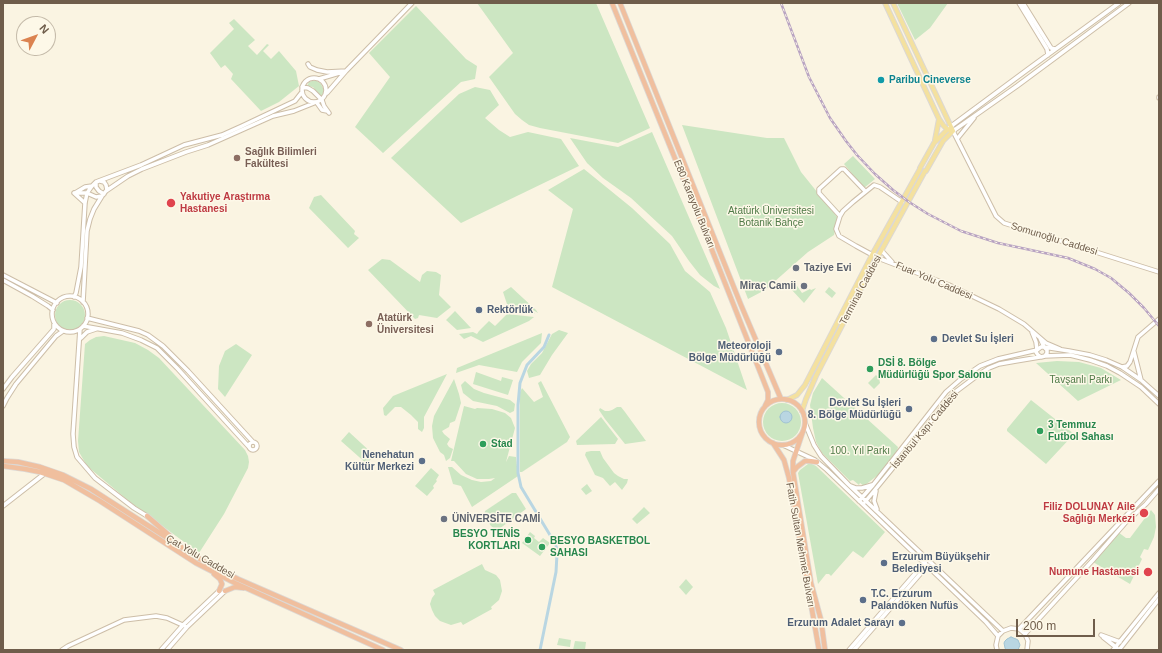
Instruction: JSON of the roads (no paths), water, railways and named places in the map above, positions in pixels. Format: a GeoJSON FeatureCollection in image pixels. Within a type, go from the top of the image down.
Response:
{"type":"FeatureCollection","features":[{"type":"Feature","properties":{"kind":"highway","name":"E80 Karayolu Bulvarı"},"geometry":{"type":"LineString","coordinates":[[612,3],[768,392],[768,400],[765,406]]}},
{"type":"Feature","properties":{"kind":"highway","name":"E80 Karayolu Bulvarı"},"geometry":{"type":"LineString","coordinates":[[620,3],[738,298],[781,399]]}},
{"type":"Feature","properties":{"kind":"highway"},"geometry":{"type":"LineString","coordinates":[[781,399],[793,402],[802,411],[804,417],[803,431],[795,441],[783,445],[768,440],[760,429],[759,422],[765,406],[775,400],[781,399]]}},
{"type":"Feature","properties":{"kind":"highway","name":"Fatih Sultan Mehmet Bulvarı"},"geometry":{"type":"LineString","coordinates":[[803,431],[793,461],[793,472],[811,582],[821,620],[825,650]]}},
{"type":"Feature","properties":{"kind":"highway","name":"Fatih Sultan Mehmet Bulvarı"},"geometry":{"type":"LineString","coordinates":[[774,443],[784,460],[789,478],[819,650]]}},
{"type":"Feature","properties":{"kind":"highway"},"geometry":{"type":"LineString","coordinates":[[793,472],[805,461],[809,460],[817,462]]}},
{"type":"Feature","properties":{"kind":"highway","name":"Çat Yolu Caddesi"},"geometry":{"type":"LineString","coordinates":[[3,461],[18,462],[40,467],[63,475],[90,489],[208,564],[401,650]]}},
{"type":"Feature","properties":{"kind":"highway","name":"Çat Yolu Caddesi"},"geometry":{"type":"LineString","coordinates":[[3,466],[25,469],[64,480],[100,501],[196,563],[383,650]]}},
{"type":"Feature","properties":{"kind":"highway"},"geometry":{"type":"LineString","coordinates":[[146,516],[180,545]]}},
{"type":"Feature","properties":{"kind":"highway"},"geometry":{"type":"LineString","coordinates":[[211,570],[220,579],[222,584],[219,591]]}},
{"type":"Feature","properties":{"kind":"highway"},"geometry":{"type":"LineString","coordinates":[[219,591],[230,580],[238,578]]}},
{"type":"Feature","properties":{"kind":"highway"},"geometry":{"type":"LineString","coordinates":[[225,591],[234,587],[247,588]]}},
{"type":"Feature","properties":{"kind":"main road"},"geometry":{"type":"LineString","coordinates":[[74,194],[87,193],[96,197],[128,176],[142,169],[208,145],[273,116],[294,111],[322,100],[346,71],[412,3]]}},
{"type":"Feature","properties":{"kind":"main road"},"geometry":{"type":"LineString","coordinates":[[885,3],[939,119],[943,125],[950,129]]}},
{"type":"Feature","properties":{"kind":"main road"},"geometry":{"type":"LineString","coordinates":[[893,3],[950,129]]}},
{"type":"Feature","properties":{"kind":"main road"},"geometry":{"type":"LineString","coordinates":[[1019,3],[1047,49],[1048,54]]}},
{"type":"Feature","properties":{"kind":"main road"},"geometry":{"type":"LineString","coordinates":[[1022,3],[1051,48],[1056,49]]}},
{"type":"Feature","properties":{"kind":"main road"},"geometry":{"type":"LineString","coordinates":[[950,129],[1008,83],[1119,3]]}},
{"type":"Feature","properties":{"kind":"main road"},"geometry":{"type":"LineString","coordinates":[[950,129],[977,115],[1129,3]]}},
{"type":"Feature","properties":{"kind":"main road"},"geometry":{"type":"LineString","coordinates":[[308,64],[310,67],[317,70],[327,72],[346,71]]}},
{"type":"Feature","properties":{"kind":"main road"},"geometry":{"type":"LineString","coordinates":[[74,297],[76,294],[81,268],[87,193],[98,181],[141,165],[184,146],[222,135],[295,102],[307,80],[315,78],[319,79],[346,71]]}},
{"type":"Feature","properties":{"kind":"main road"},"geometry":{"type":"LineString","coordinates":[[319,79],[325,84],[327,93]]}},
{"type":"Feature","properties":{"kind":"main road"},"geometry":{"type":"LineString","coordinates":[[1008,83],[1012,90]]}},
{"type":"Feature","properties":{"kind":"main road"},"geometry":{"type":"LineString","coordinates":[[302,90],[311,90],[322,100],[329,113],[322,110],[315,103],[304,98],[302,90]]}},
{"type":"Feature","properties":{"kind":"main road"},"geometry":{"type":"LineString","coordinates":[[957,139],[977,115]]}},
{"type":"Feature","properties":{"kind":"main road"},"geometry":{"type":"LineString","coordinates":[[934,143],[938,130],[939,119]]}},
{"type":"Feature","properties":{"kind":"main road","name":"Somunoğlu Caddesi"},"geometry":{"type":"LineString","coordinates":[[950,129],[957,139],[996,216],[1004,223],[1159,272]]}},
{"type":"Feature","properties":{"kind":"main road","name":"Terminal Caddesi"},"geometry":{"type":"LineString","coordinates":[[788,400],[798,395],[805,385],[872,255],[934,143],[950,129]]}},
{"type":"Feature","properties":{"kind":"main road","name":"Terminal Caddesi"},"geometry":{"type":"LineString","coordinates":[[802,411],[816,376],[869,273],[950,129]]}},
{"type":"Feature","properties":{"kind":"main road"},"geometry":{"type":"LineString","coordinates":[[865,191],[845,169],[842,168],[818,190],[840,216],[843,211],[871,186],[876,185],[902,202]]}},
{"type":"Feature","properties":{"kind":"main road"},"geometry":{"type":"LineString","coordinates":[[920,168],[920,172],[922,173],[925,171]]}},
{"type":"Feature","properties":{"kind":"main road"},"geometry":{"type":"LineString","coordinates":[[83,302],[90,218],[104,193],[104,182],[98,181]]}},
{"type":"Feature","properties":{"kind":"main road"},"geometry":{"type":"LineString","coordinates":[[98,181],[96,187],[104,193]]}},
{"type":"Feature","properties":{"kind":"main road"},"geometry":{"type":"LineString","coordinates":[[74,194],[85,187],[92,186]]}},
{"type":"Feature","properties":{"kind":"main road"},"geometry":{"type":"LineString","coordinates":[[74,194],[85,203]]}},
{"type":"Feature","properties":{"kind":"main road","name":"Fuar Yolu Caddesi"},"geometry":{"type":"LineString","coordinates":[[840,216],[836,229],[839,236],[878,258],[949,285],[999,308],[1024,324],[1040,338],[1060,349]]}},
{"type":"Feature","properties":{"kind":"main road"},"geometry":{"type":"LineString","coordinates":[[882,251],[893,264]]}},
{"type":"Feature","properties":{"kind":"main road"},"geometry":{"type":"LineString","coordinates":[[3,275],[57,303]]}},
{"type":"Feature","properties":{"kind":"main road"},"geometry":{"type":"LineString","coordinates":[[3,280],[32,296],[53,310]]}},
{"type":"Feature","properties":{"kind":"main road"},"geometry":{"type":"LineString","coordinates":[[3,389],[54,329],[53,310],[57,303],[66,297],[74,297],[83,302],[86,307],[87,318],[81,328],[73,434],[74,447],[77,457],[95,478],[146,516]]}},
{"type":"Feature","properties":{"kind":"main road"},"geometry":{"type":"LineString","coordinates":[[54,322],[63,330],[72,332],[81,328],[96,329],[122,334],[141,340],[156,348],[177,368],[251,450],[256,449],[257,445],[163,346],[148,335],[139,331],[87,318]]}},
{"type":"Feature","properties":{"kind":"main road"},"geometry":{"type":"LineString","coordinates":[[1122,367],[1127,366],[1130,362],[1138,337],[1159,320]]}},
{"type":"Feature","properties":{"kind":"main road"},"geometry":{"type":"LineString","coordinates":[[80,339],[87,332],[96,329]]}},
{"type":"Feature","properties":{"kind":"main road"},"geometry":{"type":"LineString","coordinates":[[3,406],[6,398],[16,384],[56,336],[63,330]]}},
{"type":"Feature","properties":{"kind":"main road"},"geometry":{"type":"LineString","coordinates":[[1031,331],[1036,342],[1038,355],[1041,357],[1070,355],[1107,366],[1141,387],[1159,404]]}},
{"type":"Feature","properties":{"kind":"main road"},"geometry":{"type":"LineString","coordinates":[[1040,338],[1047,351],[1045,356]]}},
{"type":"Feature","properties":{"kind":"main road"},"geometry":{"type":"LineString","coordinates":[[861,499],[946,392],[956,382],[976,369],[998,359],[1037,350],[1041,346],[1090,355],[1122,367],[1141,380],[1159,396]]}},
{"type":"Feature","properties":{"kind":"main road"},"geometry":{"type":"LineString","coordinates":[[1134,349],[1141,380]]}},
{"type":"Feature","properties":{"kind":"main road","name":"İstanbul Kapı Caddesi"},"geometry":{"type":"LineString","coordinates":[[864,503],[954,393],[978,374],[999,364],[1041,357]]}},
{"type":"Feature","properties":{"kind":"main road"},"geometry":{"type":"LineString","coordinates":[[804,423],[821,456],[864,503],[927,563],[1003,631]]}},
{"type":"Feature","properties":{"kind":"main road"},"geometry":{"type":"LineString","coordinates":[[249,447],[253,442]]}},
{"type":"Feature","properties":{"kind":"main road"},"geometry":{"type":"LineString","coordinates":[[783,445],[817,462],[861,499]]}},
{"type":"Feature","properties":{"kind":"main road"},"geometry":{"type":"LineString","coordinates":[[3,506],[44,474]]}},
{"type":"Feature","properties":{"kind":"main road"},"geometry":{"type":"LineString","coordinates":[[1019,629],[1159,481]]}},
{"type":"Feature","properties":{"kind":"main road"},"geometry":{"type":"LineString","coordinates":[[848,484],[856,488],[873,485]]}},
{"type":"Feature","properties":{"kind":"main road"},"geometry":{"type":"LineString","coordinates":[[879,484],[874,495],[874,505],[879,513],[998,636]]}},
{"type":"Feature","properties":{"kind":"main road"},"geometry":{"type":"LineString","coordinates":[[1024,634],[1126,522],[1146,504],[1159,489]]}},
{"type":"Feature","properties":{"kind":"main road"},"geometry":{"type":"LineString","coordinates":[[864,503],[879,513]]}},
{"type":"Feature","properties":{"kind":"main road"},"geometry":{"type":"LineString","coordinates":[[849,650],[927,563]]}},
{"type":"Feature","properties":{"kind":"main road"},"geometry":{"type":"LineString","coordinates":[[854,650],[927,563]]}},
{"type":"Feature","properties":{"kind":"main road"},"geometry":{"type":"LineString","coordinates":[[161,650],[219,591]]}},
{"type":"Feature","properties":{"kind":"main road"},"geometry":{"type":"LineString","coordinates":[[167,650],[185,626],[225,591]]}},
{"type":"Feature","properties":{"kind":"main road"},"geometry":{"type":"LineString","coordinates":[[1114,648],[1159,593]]}},
{"type":"Feature","properties":{"kind":"main road"},"geometry":{"type":"LineString","coordinates":[[1124,644],[1101,635],[1114,648],[1120,650],[1159,599]]}},
{"type":"Feature","properties":{"kind":"main road"},"geometry":{"type":"LineString","coordinates":[[62,650],[124,620],[156,616],[166,618],[185,626]]}},
{"type":"Feature","properties":{"kind":"main road"},"geometry":{"type":"LineString","coordinates":[[997,650],[996,645],[998,636],[1003,631],[1010,628],[1019,629],[1024,634],[1028,641],[1027,650]]}},
{"type":"Feature","properties":{"kind":"water"},"geometry":{"type":"Polygon","coordinates":[[[784,411],[788,411],[792,417],[788,423],[784,423],[780,419],[780,415],[784,411]]]}},
{"type":"Feature","properties":{"kind":"water"},"geometry":{"type":"Polygon","coordinates":[[[1011,637],[1018,640],[1020,645],[1018,650],[1006,650],[1004,643],[1011,637]]]}},
{"type":"Feature","properties":{"kind":"waterway"},"geometry":{"type":"LineString","coordinates":[[540,650],[556,572],[557,554],[556,545],[521,487],[518,473],[518,405],[520,383],[527,365],[544,347],[549,335]]}},
{"type":"Feature","properties":{"kind":"railway"},"geometry":{"type":"LineString","coordinates":[[781,3],[809,77],[830,118],[857,155],[893,190],[928,214],[961,231],[998,243],[1068,258],[1095,269],[1111,278],[1129,293],[1159,326]]}},
{"type":"Feature","properties":{"kind":"place","name":"Paribu Cineverse"},"geometry":{"type":"Point","coordinates":[881,80]}},
{"type":"Feature","properties":{"kind":"place","name":"Sağlık Bilimleri Fakültesi"},"geometry":{"type":"Point","coordinates":[237,158]}},
{"type":"Feature","properties":{"kind":"place","name":"Yakutiye Araştırma Hastanesi"},"geometry":{"type":"Point","coordinates":[171,203]}},
{"type":"Feature","properties":{"kind":"place","name":"Taziye Evi"},"geometry":{"type":"Point","coordinates":[796,268]}},
{"type":"Feature","properties":{"kind":"place","name":"Miraç Camii"},"geometry":{"type":"Point","coordinates":[804,286]}},
{"type":"Feature","properties":{"kind":"place","name":"Rektörlük"},"geometry":{"type":"Point","coordinates":[479,310]}},
{"type":"Feature","properties":{"kind":"place","name":"Atatürk Üniversitesi"},"geometry":{"type":"Point","coordinates":[369,324]}},
{"type":"Feature","properties":{"kind":"place","name":"Devlet Su İşleri"},"geometry":{"type":"Point","coordinates":[934,339]}},
{"type":"Feature","properties":{"kind":"place","name":"Meteoroloji Bölge Müdürlüğü"},"geometry":{"type":"Point","coordinates":[779,352]}},
{"type":"Feature","properties":{"kind":"place","name":"DSİ 8. Bölge Müdürlüğü Spor Salonu"},"geometry":{"type":"Point","coordinates":[870,369]}},
{"type":"Feature","properties":{"kind":"place","name":"Devlet Su İşleri 8. Bölge Müdürlüğü"},"geometry":{"type":"Point","coordinates":[909,409]}},
{"type":"Feature","properties":{"kind":"place","name":"3 Temmuz Futbol Sahası"},"geometry":{"type":"Point","coordinates":[1040,431]}},
{"type":"Feature","properties":{"kind":"place","name":"Stad"},"geometry":{"type":"Point","coordinates":[483,444]}},
{"type":"Feature","properties":{"kind":"place","name":"Nenehatun Kültür Merkezi"},"geometry":{"type":"Point","coordinates":[422,461]}},
{"type":"Feature","properties":{"kind":"place","name":"Filiz DOLUNAY Aile Sağlığı Merkezi"},"geometry":{"type":"Point","coordinates":[1144,513]}},
{"type":"Feature","properties":{"kind":"place","name":"ÜNİVERSİTE CAMİ"},"geometry":{"type":"Point","coordinates":[444,519]}},
{"type":"Feature","properties":{"kind":"place","name":"BESYO TENİS KORTLARI"},"geometry":{"type":"Point","coordinates":[528,540]}},
{"type":"Feature","properties":{"kind":"place","name":"BESYO BASKETBOL SAHASI"},"geometry":{"type":"Point","coordinates":[542,547]}},
{"type":"Feature","properties":{"kind":"place","name":"Erzurum Büyükşehir Belediyesi"},"geometry":{"type":"Point","coordinates":[884,563]}},
{"type":"Feature","properties":{"kind":"place","name":"Numune Hastanesi"},"geometry":{"type":"Point","coordinates":[1148,572]}},
{"type":"Feature","properties":{"kind":"place","name":"T.C. Erzurum Palandöken Nufüs"},"geometry":{"type":"Point","coordinates":[863,600]}},
{"type":"Feature","properties":{"kind":"place","name":"Erzurum Adalet Sarayı"},"geometry":{"type":"Point","coordinates":[902,623]}},
{"type":"Feature","properties":{"kind":"park label","name":"Atatürk Üniversitesi Botanik Bahçe"},"geometry":{"type":"Point","coordinates":[771,216]}},
{"type":"Feature","properties":{"kind":"park label","name":"Tavşanlı Parkı"},"geometry":{"type":"Point","coordinates":[1081,380]}},
{"type":"Feature","properties":{"kind":"park label","name":"100. Yıl Parkı"},"geometry":{"type":"Point","coordinates":[860,451]}}]}
